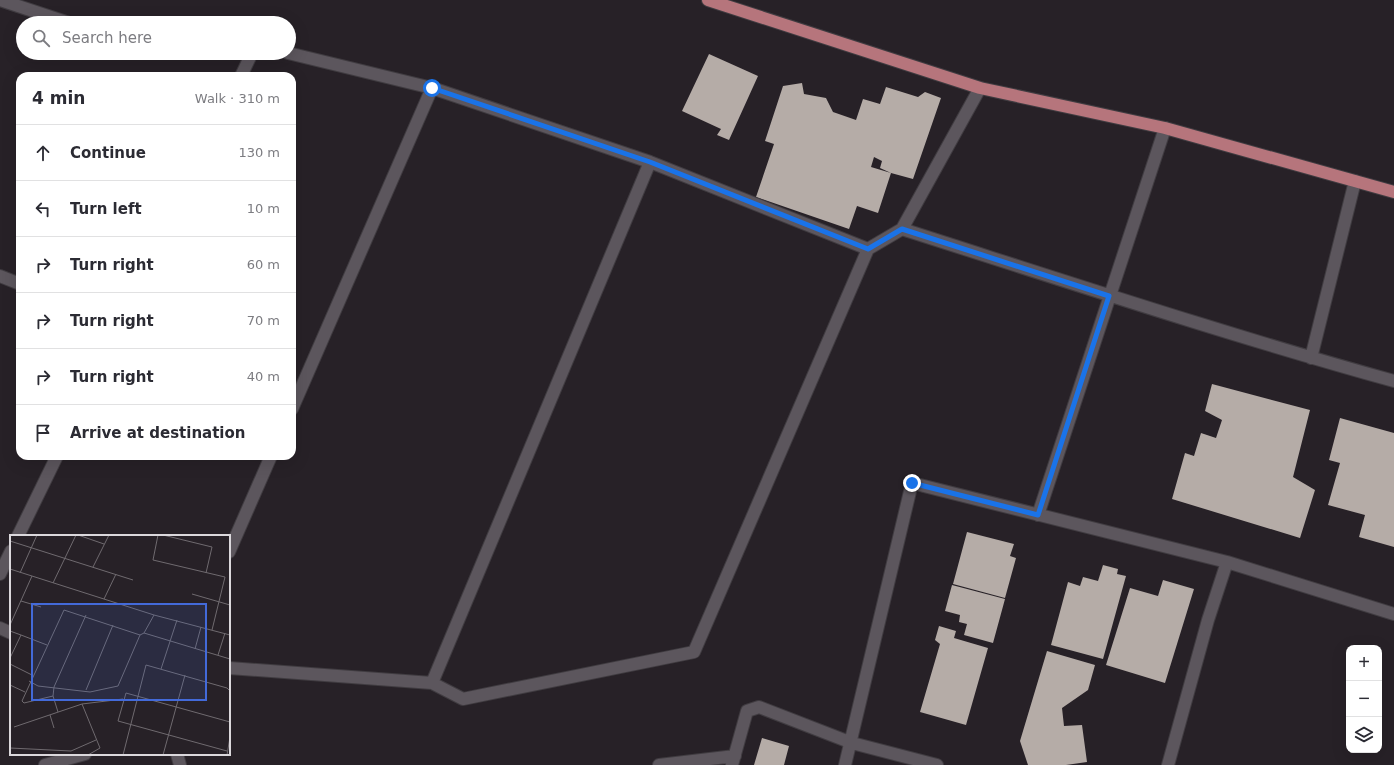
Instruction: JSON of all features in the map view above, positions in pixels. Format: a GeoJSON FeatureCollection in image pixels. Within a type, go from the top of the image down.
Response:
{"type":"FeatureCollection","features":[{"type":"Feature","properties":{"kind":"main road"},"geometry":{"type":"LineString","coordinates":[[708,0],[980,88],[1165,128],[1394,192]]}},
{"type":"Feature","properties":{"kind":"street"},"geometry":{"type":"LineString","coordinates":[[0,0],[48,16]]}},
{"type":"Feature","properties":{"kind":"street"},"geometry":{"type":"LineString","coordinates":[[296,55],[432,88],[650,162],[868,249]]}},
{"type":"Feature","properties":{"kind":"street"},"geometry":{"type":"LineString","coordinates":[[243,72],[249,60]]}},
{"type":"Feature","properties":{"kind":"street"},"geometry":{"type":"LineString","coordinates":[[296,400],[432,88]]}},
{"type":"Feature","properties":{"kind":"street"},"geometry":{"type":"LineString","coordinates":[[230,668],[432,683],[463,699],[694,652],[868,249],[902,229],[980,88]]}},
{"type":"Feature","properties":{"kind":"street"},"geometry":{"type":"LineString","coordinates":[[1038,515],[1165,128]]}},
{"type":"Feature","properties":{"kind":"street"},"geometry":{"type":"LineString","coordinates":[[432,683],[650,162]]}},
{"type":"Feature","properties":{"kind":"street"},"geometry":{"type":"LineString","coordinates":[[1311,358],[1355,181]]}},
{"type":"Feature","properties":{"kind":"street"},"geometry":{"type":"LineString","coordinates":[[902,229],[1109,296],[1311,358],[1394,381]]}},
{"type":"Feature","properties":{"kind":"street"},"geometry":{"type":"LineString","coordinates":[[0,276],[16,282]]}},
{"type":"Feature","properties":{"kind":"street"},"geometry":{"type":"LineString","coordinates":[[18,535],[55,460]]}},
{"type":"Feature","properties":{"kind":"street"},"geometry":{"type":"LineString","coordinates":[[230,550],[269,460]]}},
{"type":"Feature","properties":{"kind":"street"},"geometry":{"type":"LineString","coordinates":[[846,765],[912,483],[1227,562],[1394,614]]}},
{"type":"Feature","properties":{"kind":"street"},"geometry":{"type":"LineString","coordinates":[[1,568],[10,553]]}},
{"type":"Feature","properties":{"kind":"street"},"geometry":{"type":"LineString","coordinates":[[1168,765],[1208,620],[1227,562]]}},
{"type":"Feature","properties":{"kind":"street"},"geometry":{"type":"LineString","coordinates":[[0,628],[10,633]]}},
{"type":"Feature","properties":{"kind":"street"},"geometry":{"type":"LineString","coordinates":[[659,765],[733,761],[747,711],[759,707],[852,743],[937,765]]}},
{"type":"Feature","properties":{"kind":"street"},"geometry":{"type":"LineString","coordinates":[[45,765],[81,755]]}},
{"type":"Feature","properties":{"kind":"street"},"geometry":{"type":"LineString","coordinates":[[176,755],[180,765]]}},
{"type":"Feature","properties":{"kind":"building"},"geometry":{"type":"Polygon","coordinates":[[[709,54],[758,76],[729,140],[717,135],[721,129],[682,111],[709,54]]]}},
{"type":"Feature","properties":{"kind":"building"},"geometry":{"type":"Polygon","coordinates":[[[802,83],[804,94],[826,98],[833,112],[856,120],[863,99],[880,104],[886,87],[918,97],[925,92],[941,98],[913,179],[891,173],[878,213],[857,206],[849,229],[756,197],[774,144],[765,141],[783,86],[802,83]],[[874,157],[871,167],[891,173],[880,168],[882,161],[874,157]]]}},
{"type":"Feature","properties":{"kind":"building"},"geometry":{"type":"Polygon","coordinates":[[[1212,384],[1310,410],[1293,477],[1315,490],[1300,538],[1172,499],[1185,453],[1194,456],[1201,433],[1216,438],[1222,420],[1205,411],[1212,384]]]}},
{"type":"Feature","properties":{"kind":"building"},"geometry":{"type":"Polygon","coordinates":[[[1340,418],[1394,433],[1394,547],[1359,537],[1365,515],[1328,505],[1340,463],[1329,460],[1340,418]]]}},
{"type":"Feature","properties":{"kind":"building"},"geometry":{"type":"Polygon","coordinates":[[[967,532],[1014,544],[1010,556],[1016,558],[1005,598],[953,584],[967,532]]]}},
{"type":"Feature","properties":{"kind":"building"},"geometry":{"type":"Polygon","coordinates":[[[1103,565],[1118,569],[1117,574],[1126,576],[1103,659],[1051,645],[1068,582],[1080,586],[1083,577],[1098,581],[1103,565]]]}},
{"type":"Feature","properties":{"kind":"building"},"geometry":{"type":"Polygon","coordinates":[[[1163,580],[1194,589],[1165,683],[1106,665],[1130,588],[1158,596],[1163,580]]]}},
{"type":"Feature","properties":{"kind":"building"},"geometry":{"type":"Polygon","coordinates":[[[952,585],[1005,599],[993,643],[964,635],[967,624],[959,622],[960,615],[945,611],[952,585]]]}},
{"type":"Feature","properties":{"kind":"building"},"geometry":{"type":"Polygon","coordinates":[[[939,626],[956,631],[954,638],[988,648],[966,725],[920,712],[940,644],[935,640],[939,626]]]}},
{"type":"Feature","properties":{"kind":"building"},"geometry":{"type":"Polygon","coordinates":[[[1047,651],[1095,665],[1088,690],[1062,708],[1064,726],[1082,725],[1087,762],[1066,765],[1028,765],[1020,741],[1047,651]]]}},
{"type":"Feature","properties":{"kind":"building"},"geometry":{"type":"Polygon","coordinates":[[[762,738],[789,746],[784,765],[754,765],[762,738]]]}},
{"type":"Feature","properties":{"kind":"route"},"geometry":{"type":"LineString","coordinates":[[432,88],[650,162],[868,249],[902,229],[1109,296],[1038,515],[912,483]]}}]}
